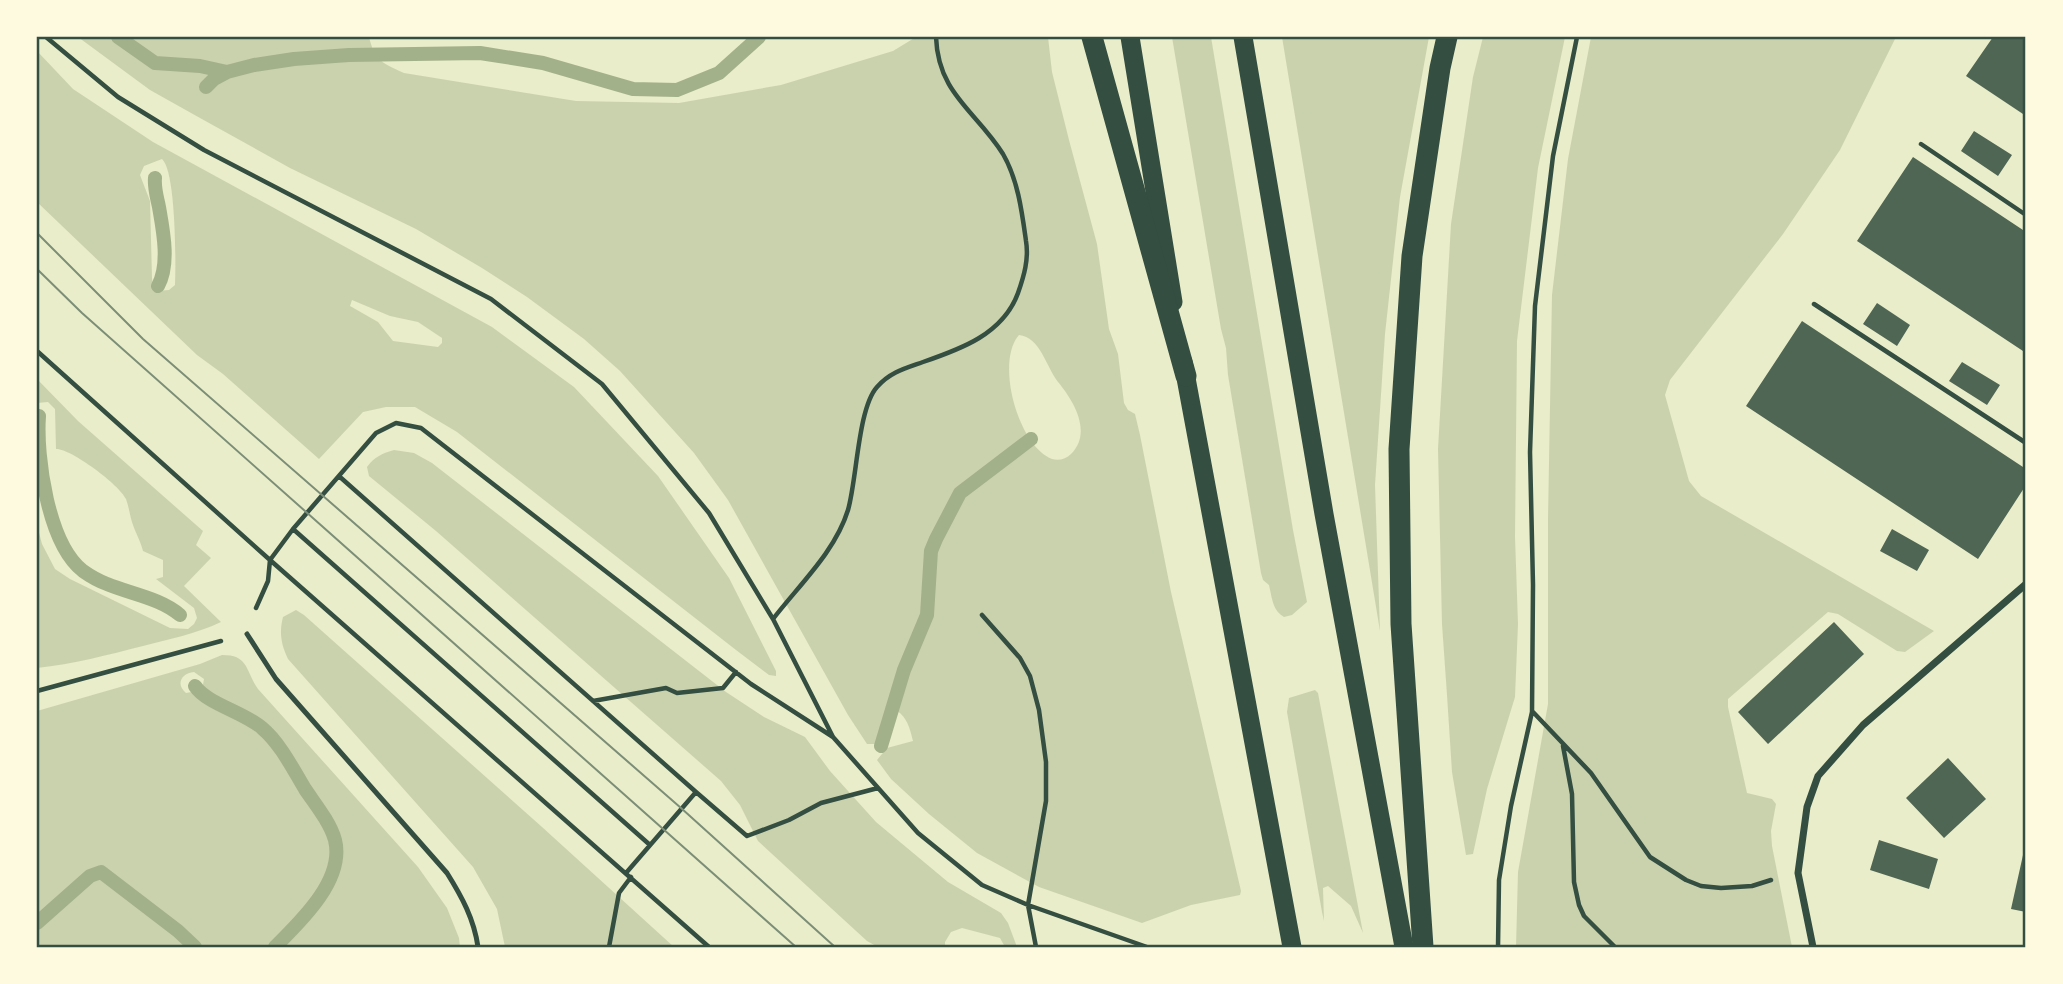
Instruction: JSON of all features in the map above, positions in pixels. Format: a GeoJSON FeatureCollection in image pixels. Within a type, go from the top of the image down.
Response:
{"type":"FeatureCollection","features":[{"type":"Feature","properties":{"kind":"highway"},"geometry":{"type":"LineString","coordinates":[[1093,37],[1186,376]]}},
{"type":"Feature","properties":{"kind":"highway"},"geometry":{"type":"LineString","coordinates":[[1130,37],[1186,376],[1292,947]]}},
{"type":"Feature","properties":{"kind":"highway"},"geometry":{"type":"LineString","coordinates":[[1243,37],[1322,501],[1404,947]]}},
{"type":"Feature","properties":{"kind":"highway"},"geometry":{"type":"LineString","coordinates":[[1423,947],[1401,624],[1399,449],[1412,256],[1447,37]]}},
{"type":"Feature","properties":{"kind":"street"},"geometry":{"type":"LineString","coordinates":[[1813,947],[1798,873],[1807,807],[1818,776],[1863,725],[2026,584]]}},
{"type":"Feature","properties":{"kind":"lane"},"geometry":{"type":"LineString","coordinates":[[247,634],[276,679],[447,873],[465,902],[475,928],[478,947]]}},
{"type":"Feature","properties":{"kind":"path"},"geometry":{"type":"LineString","coordinates":[[46,37],[129,104],[204,150],[491,299],[602,384],[709,513],[773,619],[834,737],[918,833],[982,885],[1028,905],[1147,947]]}},
{"type":"Feature","properties":{"kind":"path"},"geometry":{"type":"LineString","coordinates":[[773,619],[835,541],[848,511],[866,408],[875,389],[892,373],[983,338],[1013,307],[1025,273],[1027,245],[1019,194],[1003,155],[953,92],[940,68],[936,37]]}},
{"type":"Feature","properties":{"kind":"path"},"geometry":{"type":"LineString","coordinates":[[1498,947],[1496,928],[1499,880],[1511,806],[1532,712],[1534,585],[1530,452],[1535,306],[1553,156],[1577,37]]}},
{"type":"Feature","properties":{"kind":"path"},"geometry":{"type":"LineString","coordinates":[[1921,144],[2026,215]]}},
{"type":"Feature","properties":{"kind":"path"},"geometry":{"type":"LineString","coordinates":[[1814,304],[2026,443]]}},
{"type":"Feature","properties":{"kind":"path"},"geometry":{"type":"LineString","coordinates":[[37,351],[709,947]]}},
{"type":"Feature","properties":{"kind":"path"},"geometry":{"type":"LineString","coordinates":[[37,691],[247,634],[268,581],[270,560],[293,529],[376,433],[396,423],[421,428],[736,672],[834,737]]}},
{"type":"Feature","properties":{"kind":"path"},"geometry":{"type":"LineString","coordinates":[[340,477],[747,836],[789,820],[821,803],[878,788]]}},
{"type":"Feature","properties":{"kind":"path"},"geometry":{"type":"LineString","coordinates":[[293,529],[650,845]]}},
{"type":"Feature","properties":{"kind":"path"},"geometry":{"type":"LineString","coordinates":[[982,615],[1020,658],[1030,676],[1040,710],[1046,762],[1046,801],[1028,905],[1036,947]]}},
{"type":"Feature","properties":{"kind":"path"},"geometry":{"type":"LineString","coordinates":[[592,701],[666,688],[677,693],[723,688],[736,672]]}},
{"type":"Feature","properties":{"kind":"path"},"geometry":{"type":"LineString","coordinates":[[1532,712],[1591,773],[1650,857],[1686,880],[1701,886],[1721,888],[1752,886],[1798,873]]}},
{"type":"Feature","properties":{"kind":"path"},"geometry":{"type":"LineString","coordinates":[[1563,745],[1572,794],[1574,882],[1579,905],[1584,916],[1615,947]]}},
{"type":"Feature","properties":{"kind":"path"},"geometry":{"type":"LineString","coordinates":[[609,947],[619,893],[629,875],[650,845],[696,792]]}},
{"type":"Feature","properties":{"kind":"green space"},"geometry":{"type":"Polygon","coordinates":[[[78,37],[369,37],[380,60],[404,73],[576,101],[679,103],[781,85],[893,51],[916,37],[1048,37],[1052,72],[1097,244],[1109,329],[1118,354],[1124,403],[1128,410],[1135,414],[1140,435],[1171,592],[1240,895],[1191,905],[1142,923],[1039,887],[977,853],[891,779],[877,760],[887,748],[913,741],[906,721],[891,707],[878,740],[875,744],[867,744],[848,715],[728,500],[694,453],[620,371],[584,339],[482,268],[416,229],[290,168],[150,90],[78,37]],[[1019,335],[1012,348],[1009,364],[1014,402],[1029,438],[1040,451],[1052,459],[1062,459],[1071,454],[1077,445],[1081,426],[1075,407],[1042,353],[1026,337],[1019,335]]]}},
{"type":"Feature","properties":{"kind":"green space"},"geometry":{"type":"Polygon","coordinates":[[[1172,37],[1211,37],[1307,602],[1292,615],[1284,617],[1275,607],[1269,585],[1263,580],[1261,573],[1228,375],[1226,348],[1172,37]]]}},
{"type":"Feature","properties":{"kind":"green space"},"geometry":{"type":"Polygon","coordinates":[[[1282,37],[1429,37],[1400,197],[1385,334],[1375,485],[1380,631],[1282,37]]]}},
{"type":"Feature","properties":{"kind":"green space"},"geometry":{"type":"Polygon","coordinates":[[[1483,37],[1565,37],[1538,168],[1517,341],[1515,537],[1518,624],[1515,697],[1487,789],[1473,854],[1466,855],[1452,772],[1442,624],[1438,449],[1451,224],[1473,77],[1483,37]]]}},
{"type":"Feature","properties":{"kind":"green space"},"geometry":{"type":"Polygon","coordinates":[[[1591,37],[1896,37],[1840,150],[1783,234],[1670,380],[1665,395],[1689,481],[1701,496],[1934,631],[1905,652],[1897,651],[1838,614],[1828,612],[1728,699],[1747,793],[1772,799],[1776,804],[1771,831],[1772,846],[1792,947],[1516,947],[1518,872],[1548,704],[1552,295],[1568,159],[1591,37]]]}},
{"type":"Feature","properties":{"kind":"green space"},"geometry":{"type":"Polygon","coordinates":[[[37,51],[73,89],[153,142],[492,327],[574,387],[658,476],[729,578],[776,671],[776,676],[769,675],[736,650],[457,432],[415,407],[386,407],[363,412],[319,459],[223,374],[197,355],[37,202],[37,51]],[[162,159],[144,166],[140,175],[150,201],[152,278],[156,291],[169,290],[175,285],[173,198],[167,167],[162,159]],[[352,300],[350,306],[378,322],[393,341],[438,347],[442,343],[442,338],[418,322],[390,316],[352,300]]]}},
{"type":"Feature","properties":{"kind":"green space"},"geometry":{"type":"Polygon","coordinates":[[[37,379],[78,421],[203,531],[196,545],[211,558],[184,586],[221,622],[192,633],[117,653],[37,668],[37,525],[42,544],[55,569],[70,579],[170,628],[188,629],[197,618],[194,608],[156,579],[163,577],[163,560],[143,551],[122,493],[83,461],[56,449],[55,409],[48,402],[37,403],[37,379]]]}},
{"type":"Feature","properties":{"kind":"green space"},"geometry":{"type":"Polygon","coordinates":[[[394,450],[414,453],[432,463],[726,692],[764,717],[805,737],[830,771],[876,822],[948,882],[1001,913],[1017,947],[1005,947],[1000,938],[962,928],[951,932],[945,947],[878,947],[867,941],[758,841],[740,805],[721,781],[436,531],[369,476],[367,467],[379,456],[394,450]]]}},
{"type":"Feature","properties":{"kind":"green space"},"geometry":{"type":"Polygon","coordinates":[[[296,610],[674,947],[505,947],[497,909],[473,867],[288,659],[281,638],[281,628],[283,617],[296,610]]]}},
{"type":"Feature","properties":{"kind":"green space"},"geometry":{"type":"Polygon","coordinates":[[[222,655],[242,661],[258,689],[418,867],[447,908],[460,947],[37,947],[37,711],[200,664],[222,655]],[[194,672],[186,674],[181,680],[181,686],[186,693],[202,690],[204,679],[194,672]]]}},
{"type":"Feature","properties":{"kind":"green space"},"geometry":{"type":"Polygon","coordinates":[[[1315,690],[1318,693],[1363,933],[1351,906],[1328,886],[1323,888],[1324,921],[1322,912],[1287,712],[1289,698],[1315,690]]]}},
{"type":"Feature","properties":{"kind":"building"},"geometry":{"type":"Polygon","coordinates":[[[1993,37],[2026,37],[2026,116],[1966,76],[1993,37]]]}},
{"type":"Feature","properties":{"kind":"building"},"geometry":{"type":"Polygon","coordinates":[[[1974,131],[2012,155],[1998,176],[1961,151],[1974,131]]]}},
{"type":"Feature","properties":{"kind":"building"},"geometry":{"type":"Polygon","coordinates":[[[1913,157],[2026,232],[2026,353],[1857,241],[1913,157]]]}},
{"type":"Feature","properties":{"kind":"building"},"geometry":{"type":"Polygon","coordinates":[[[1877,303],[1910,325],[1897,346],[1863,324],[1877,303]]]}},
{"type":"Feature","properties":{"kind":"building"},"geometry":{"type":"Polygon","coordinates":[[[1802,321],[2026,469],[2026,485],[1978,559],[1746,406],[1802,321]]]}},
{"type":"Feature","properties":{"kind":"building"},"geometry":{"type":"Polygon","coordinates":[[[1962,362],[2000,385],[1987,405],[1949,381],[1962,362]]]}},
{"type":"Feature","properties":{"kind":"building"},"geometry":{"type":"Polygon","coordinates":[[[1892,529],[1929,550],[1917,571],[1880,551],[1892,529]]]}},
{"type":"Feature","properties":{"kind":"building"},"geometry":{"type":"Polygon","coordinates":[[[1834,622],[1864,654],[1768,744],[1738,712],[1834,622]]]}},
{"type":"Feature","properties":{"kind":"building"},"geometry":{"type":"Polygon","coordinates":[[[1948,758],[1986,799],[1944,838],[1906,798],[1948,758]]]}},
{"type":"Feature","properties":{"kind":"building"},"geometry":{"type":"Polygon","coordinates":[[[1879,840],[1938,859],[1929,889],[1870,870],[1879,840]]]}},
{"type":"Feature","properties":{"kind":"building"},"geometry":{"type":"Polygon","coordinates":[[[2026,846],[2026,912],[2011,909],[2026,846]]]}},
{"type":"Feature","properties":{"kind":"waterway"},"geometry":{"type":"LineString","coordinates":[[118,37],[155,63],[200,66],[227,72]]}},
{"type":"Feature","properties":{"kind":"waterway"},"geometry":{"type":"LineString","coordinates":[[206,87],[227,72],[294,59],[349,55],[480,53],[543,63],[633,89],[677,90],[719,73],[759,37]]}},
{"type":"Feature","properties":{"kind":"waterway"},"geometry":{"type":"LineString","coordinates":[[155,178],[165,247],[164,268],[158,286]]}},
{"type":"Feature","properties":{"kind":"waterway"},"geometry":{"type":"LineString","coordinates":[[39,416],[42,476],[47,499],[61,541],[71,558],[83,571],[98,580],[154,600],[180,615]]}},
{"type":"Feature","properties":{"kind":"waterway"},"geometry":{"type":"LineString","coordinates":[[881,746],[904,670],[927,615],[931,551],[936,539],[960,493],[1031,439]]}},
{"type":"Feature","properties":{"kind":"waterway"},"geometry":{"type":"LineString","coordinates":[[195,686],[208,698],[254,722],[269,734],[322,813],[335,840],[336,855],[327,885],[308,913],[275,947]]}},
{"type":"Feature","properties":{"kind":"waterway"},"geometry":{"type":"LineString","coordinates":[[37,923],[90,876],[101,872],[195,947]]}},
{"type":"Feature","properties":{"kind":"tram line"},"geometry":{"type":"LineString","coordinates":[[37,233],[143,339],[681,808],[835,947]]}},
{"type":"Feature","properties":{"kind":"tram line"},"geometry":{"type":"LineString","coordinates":[[37,269],[82,313],[796,947]]}}]}
